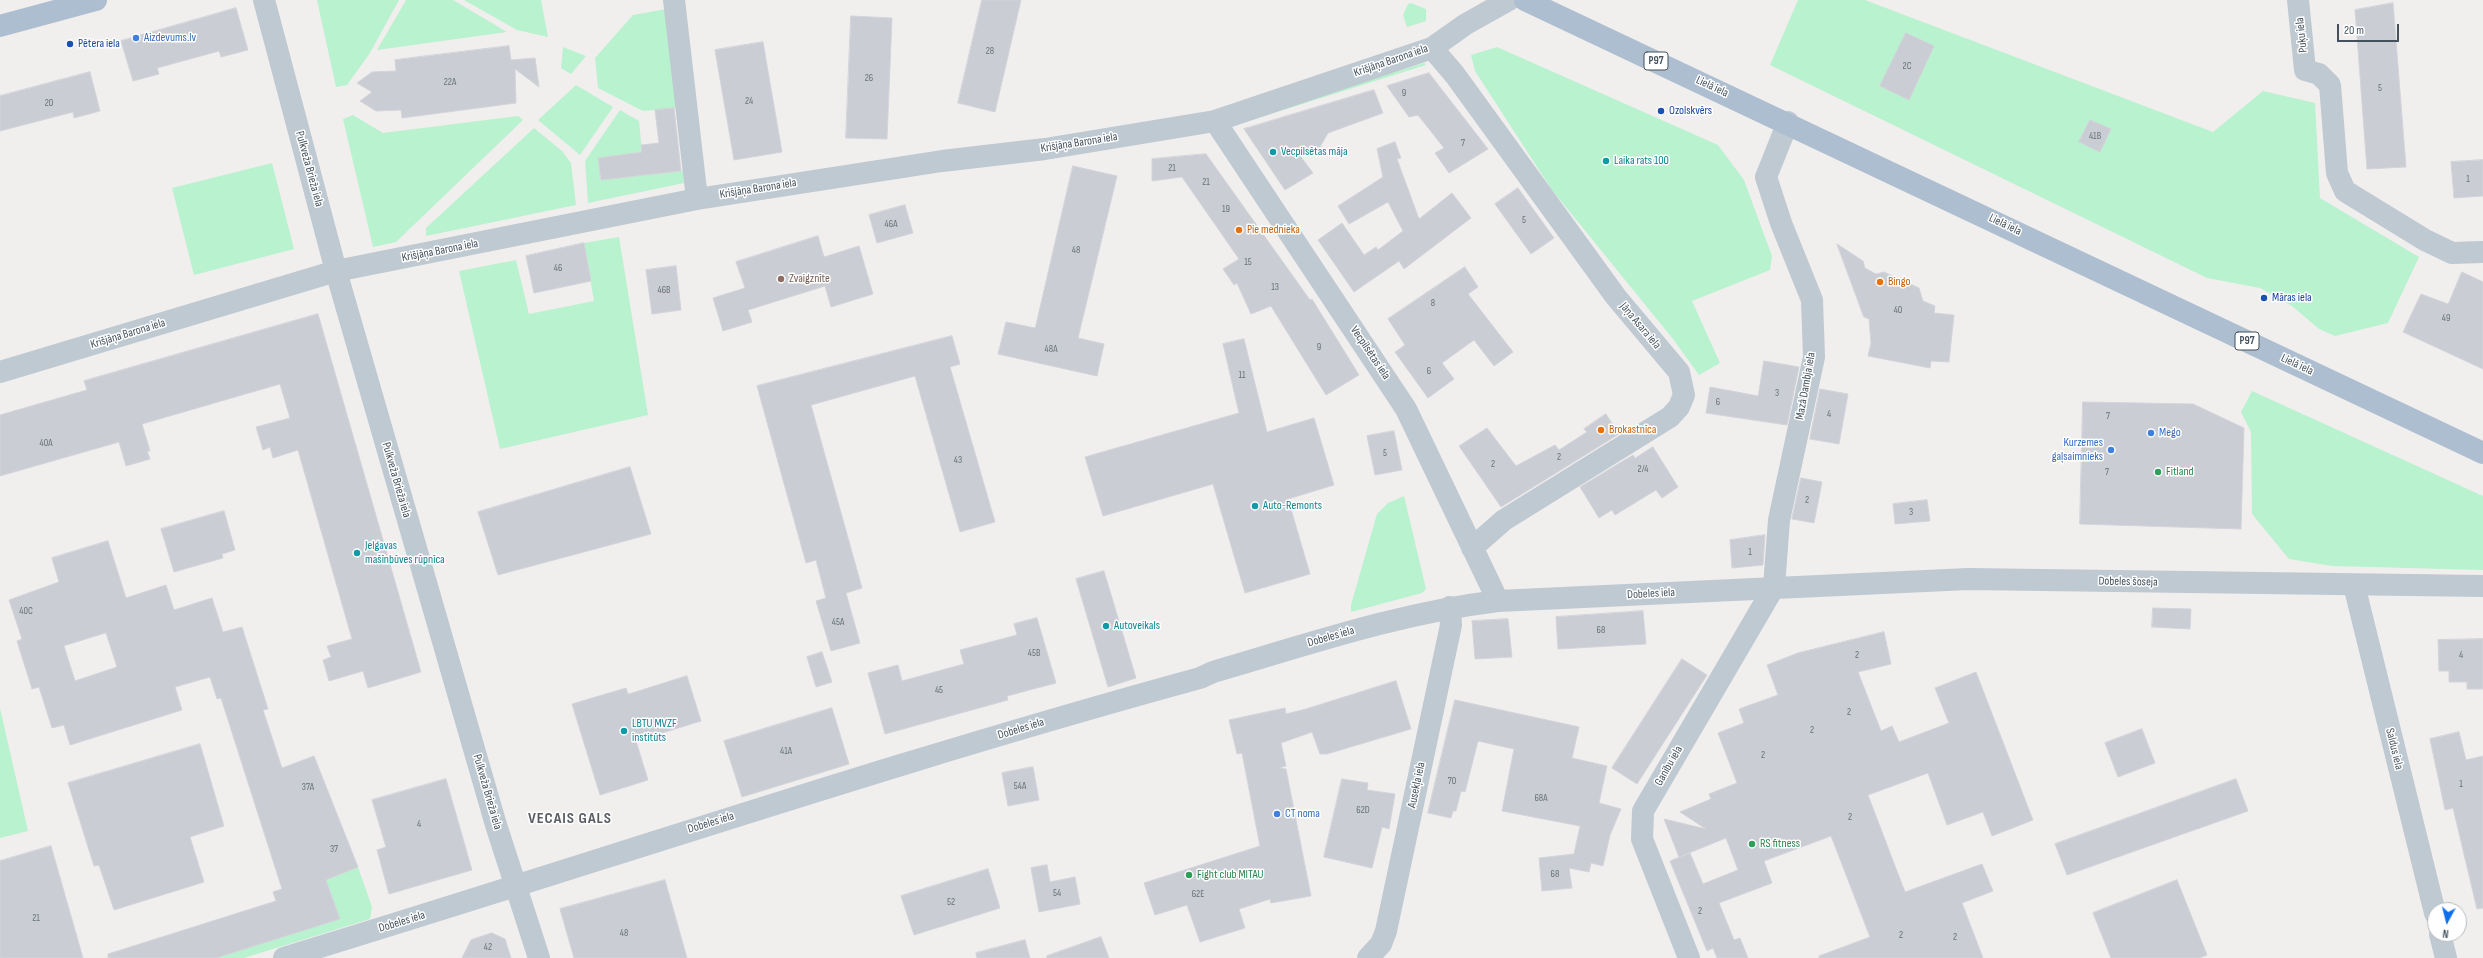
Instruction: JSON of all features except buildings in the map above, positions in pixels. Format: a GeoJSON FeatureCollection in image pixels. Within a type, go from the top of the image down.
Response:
{"type":"FeatureCollection","features":[{"type":"Feature","properties":{"kind":"main road"},"geometry":{"type":"LineString","coordinates":[[0,26],[96,0]]}},
{"type":"Feature","properties":{"kind":"main road","name":"Lielā iela"},"geometry":{"type":"LineString","coordinates":[[1525,0],[1788,122],[2483,453]]}},
{"type":"Feature","properties":{"kind":"street","name":"Pulkveža Brieža iela"},"geometry":{"type":"LineString","coordinates":[[264,0],[336,271],[515,885],[538,958]]}},
{"type":"Feature","properties":{"kind":"street"},"geometry":{"type":"LineString","coordinates":[[674,0],[697,199]]}},
{"type":"Feature","properties":{"kind":"street","name":"Krišjāņa Barona iela"},"geometry":{"type":"LineString","coordinates":[[0,372],[336,271],[697,199],[942,161],[1045,149],[1215,121],[1432,48],[1466,24],[1509,0]]}},
{"type":"Feature","properties":{"kind":"street","name":"Puķu iela"},"geometry":{"type":"LineString","coordinates":[[2298,0],[2305,70],[2320,74],[2330,85],[2337,173],[2345,190],[2425,240],[2452,253],[2483,252]]}},
{"type":"Feature","properties":{"kind":"street","name":"Jāņa Asara iela"},"geometry":{"type":"LineString","coordinates":[[1432,48],[1455,75],[1616,297],[1679,372],[1684,396],[1679,407],[1670,417],[1504,520],[1472,548]]}},
{"type":"Feature","properties":{"kind":"street","name":"Vecpilsētas iela"},"geometry":{"type":"LineString","coordinates":[[1215,121],[1406,409],[1498,601]]}},
{"type":"Feature","properties":{"kind":"street","name":"Mazā Dambja iela"},"geometry":{"type":"LineString","coordinates":[[1774,587],[1780,520],[1814,357],[1812,300],[1781,223],[1766,176],[1788,122]]}},
{"type":"Feature","properties":{"kind":"street","name":"Dobeles šoseja"},"geometry":{"type":"LineString","coordinates":[[1774,587],[1968,579],[2483,586]]}},
{"type":"Feature","properties":{"kind":"street","name":"Saldus iela"},"geometry":{"type":"LineString","coordinates":[[2354,585],[2432,902]]}},
{"type":"Feature","properties":{"kind":"street","name":"Dobeles iela"},"geometry":{"type":"LineString","coordinates":[[284,958],[1078,711],[1200,678],[1213,672],[1394,619],[1450,607],[1498,601],[1774,587]]}},
{"type":"Feature","properties":{"kind":"street","name":"Ganību iela"},"geometry":{"type":"LineString","coordinates":[[1689,958],[1642,839],[1643,811],[1774,587]]}},
{"type":"Feature","properties":{"kind":"street","name":"Ausekļa iela"},"geometry":{"type":"LineString","coordinates":[[1368,958],[1381,944],[1386,931],[1451,625],[1450,607]]}},
{"type":"Feature","properties":{"kind":"street"},"geometry":{"type":"LineString","coordinates":[[2442,942],[2446,958]]}},
{"type":"Feature","properties":{"kind":"green space"},"geometry":{"type":"Polygon","coordinates":[[[317,0],[399,0],[370,53],[347,85],[336,87],[317,0]]]}},
{"type":"Feature","properties":{"kind":"green space"},"geometry":{"type":"Polygon","coordinates":[[[406,0],[453,0],[507,32],[377,50],[406,0]]]}},
{"type":"Feature","properties":{"kind":"green space"},"geometry":{"type":"Polygon","coordinates":[[[464,0],[541,0],[548,37],[517,30],[464,0]]]}},
{"type":"Feature","properties":{"kind":"green space"},"geometry":{"type":"Polygon","coordinates":[[[1798,0],[1865,0],[2213,132],[2263,91],[2315,103],[2320,198],[2419,257],[2388,323],[2335,336],[2319,329],[2292,306],[2260,288],[2207,278],[1770,65],[1798,0]]]}},
{"type":"Feature","properties":{"kind":"green space"},"geometry":{"type":"Polygon","coordinates":[[[1411,3],[1426,9],[1426,21],[1407,27],[1403,15],[1408,4],[1411,3]]]}},
{"type":"Feature","properties":{"kind":"green space"},"geometry":{"type":"Polygon","coordinates":[[[666,9],[676,108],[643,111],[598,88],[595,58],[633,15],[666,9]]]}},
{"type":"Feature","properties":{"kind":"green space"},"geometry":{"type":"Polygon","coordinates":[[[563,47],[586,56],[571,74],[561,68],[563,47]]]}},
{"type":"Feature","properties":{"kind":"green space"},"geometry":{"type":"Polygon","coordinates":[[[1497,47],[1718,145],[1744,180],[1772,256],[1770,270],[1692,301],[1720,363],[1699,375],[1673,339],[1552,190],[1475,71],[1471,55],[1497,47]]]}},
{"type":"Feature","properties":{"kind":"green space"},"geometry":{"type":"Polygon","coordinates":[[[1424,63],[1426,65],[1242,123],[1241,120],[1424,63]]]}},
{"type":"Feature","properties":{"kind":"green space"},"geometry":{"type":"Polygon","coordinates":[[[576,85],[613,107],[580,155],[538,120],[576,85]]]}},
{"type":"Feature","properties":{"kind":"green space"},"geometry":{"type":"Polygon","coordinates":[[[620,110],[639,121],[642,152],[598,158],[601,180],[683,171],[684,183],[588,203],[585,161],[620,110]]]}},
{"type":"Feature","properties":{"kind":"green space"},"geometry":{"type":"Polygon","coordinates":[[[353,115],[383,133],[518,116],[523,120],[396,242],[373,247],[343,119],[353,115]]]}},
{"type":"Feature","properties":{"kind":"green space"},"geometry":{"type":"Polygon","coordinates":[[[534,128],[562,151],[571,163],[576,205],[426,236],[426,228],[534,128]]]}},
{"type":"Feature","properties":{"kind":"green space"},"geometry":{"type":"Polygon","coordinates":[[[272,163],[294,249],[194,275],[172,188],[272,163]]]}},
{"type":"Feature","properties":{"kind":"green space"},"geometry":{"type":"Polygon","coordinates":[[[619,237],[648,415],[500,449],[459,271],[516,260],[529,314],[594,301],[584,243],[619,237]]]}},
{"type":"Feature","properties":{"kind":"green space"},"geometry":{"type":"Polygon","coordinates":[[[2252,391],[2483,496],[2483,570],[2332,566],[2289,559],[2252,514],[2251,432],[2241,412],[2252,391]]]}},
{"type":"Feature","properties":{"kind":"green space"},"geometry":{"type":"Polygon","coordinates":[[[1404,496],[1426,589],[1422,593],[1351,612],[1351,605],[1377,514],[1388,503],[1404,496]]]}},
{"type":"Feature","properties":{"kind":"green space"},"geometry":{"type":"Polygon","coordinates":[[[0,708],[28,831],[0,838],[0,708]]]}},
{"type":"Feature","properties":{"kind":"green space"},"geometry":{"type":"Polygon","coordinates":[[[358,867],[372,907],[370,919],[244,958],[216,958],[340,919],[326,880],[358,867]]]}},
{"type":"Feature","properties":{"kind":"place","name":"Aizdevums.lv"},"geometry":{"type":"Point","coordinates":[136,38]}},
{"type":"Feature","properties":{"kind":"place","name":"Pētera iela"},"geometry":{"type":"Point","coordinates":[70,44]}},
{"type":"Feature","properties":{"kind":"place","name":"Ozolskvērs"},"geometry":{"type":"Point","coordinates":[1661,111]}},
{"type":"Feature","properties":{"kind":"place","name":"Vecpilsētas māja"},"geometry":{"type":"Point","coordinates":[1273,152]}},
{"type":"Feature","properties":{"kind":"place","name":"Laika rats 100"},"geometry":{"type":"Point","coordinates":[1606,161]}},
{"type":"Feature","properties":{"kind":"place","name":"Pie mednieka"},"geometry":{"type":"Point","coordinates":[1239,230]}},
{"type":"Feature","properties":{"kind":"place","name":"Zvaigznīte"},"geometry":{"type":"Point","coordinates":[781,279]}},
{"type":"Feature","properties":{"kind":"place","name":"Bingo"},"geometry":{"type":"Point","coordinates":[1880,282]}},
{"type":"Feature","properties":{"kind":"place","name":"Māras iela"},"geometry":{"type":"Point","coordinates":[2264,298]}},
{"type":"Feature","properties":{"kind":"place","name":"Brokastnīca"},"geometry":{"type":"Point","coordinates":[1601,430]}},
{"type":"Feature","properties":{"kind":"place","name":"Mego"},"geometry":{"type":"Point","coordinates":[2151,433]}},
{"type":"Feature","properties":{"kind":"place","name":"Kurzemes gaļsaimnieks"},"geometry":{"type":"Point","coordinates":[2111,450]}},
{"type":"Feature","properties":{"kind":"place","name":"Fitland"},"geometry":{"type":"Point","coordinates":[2158,472]}},
{"type":"Feature","properties":{"kind":"place","name":"Auto-Remonts"},"geometry":{"type":"Point","coordinates":[1255,506]}},
{"type":"Feature","properties":{"kind":"place","name":"Jelgavas mašīnbūves rūpnīca"},"geometry":{"type":"Point","coordinates":[357,553]}},
{"type":"Feature","properties":{"kind":"place","name":"Autoveikals"},"geometry":{"type":"Point","coordinates":[1106,626]}},
{"type":"Feature","properties":{"kind":"place","name":"LBTU MVZF institūts"},"geometry":{"type":"Point","coordinates":[624,731]}},
{"type":"Feature","properties":{"kind":"place","name":"CT noma"},"geometry":{"type":"Point","coordinates":[1277,814]}},
{"type":"Feature","properties":{"kind":"place","name":"RS fitness"},"geometry":{"type":"Point","coordinates":[1752,844]}},
{"type":"Feature","properties":{"kind":"place","name":"Fight club MITAU"},"geometry":{"type":"Point","coordinates":[1189,875]}},
{"type":"Feature","properties":{"kind":"district","name":"VECAIS GALS"},"geometry":{"type":"Point","coordinates":[570,819]}}]}
